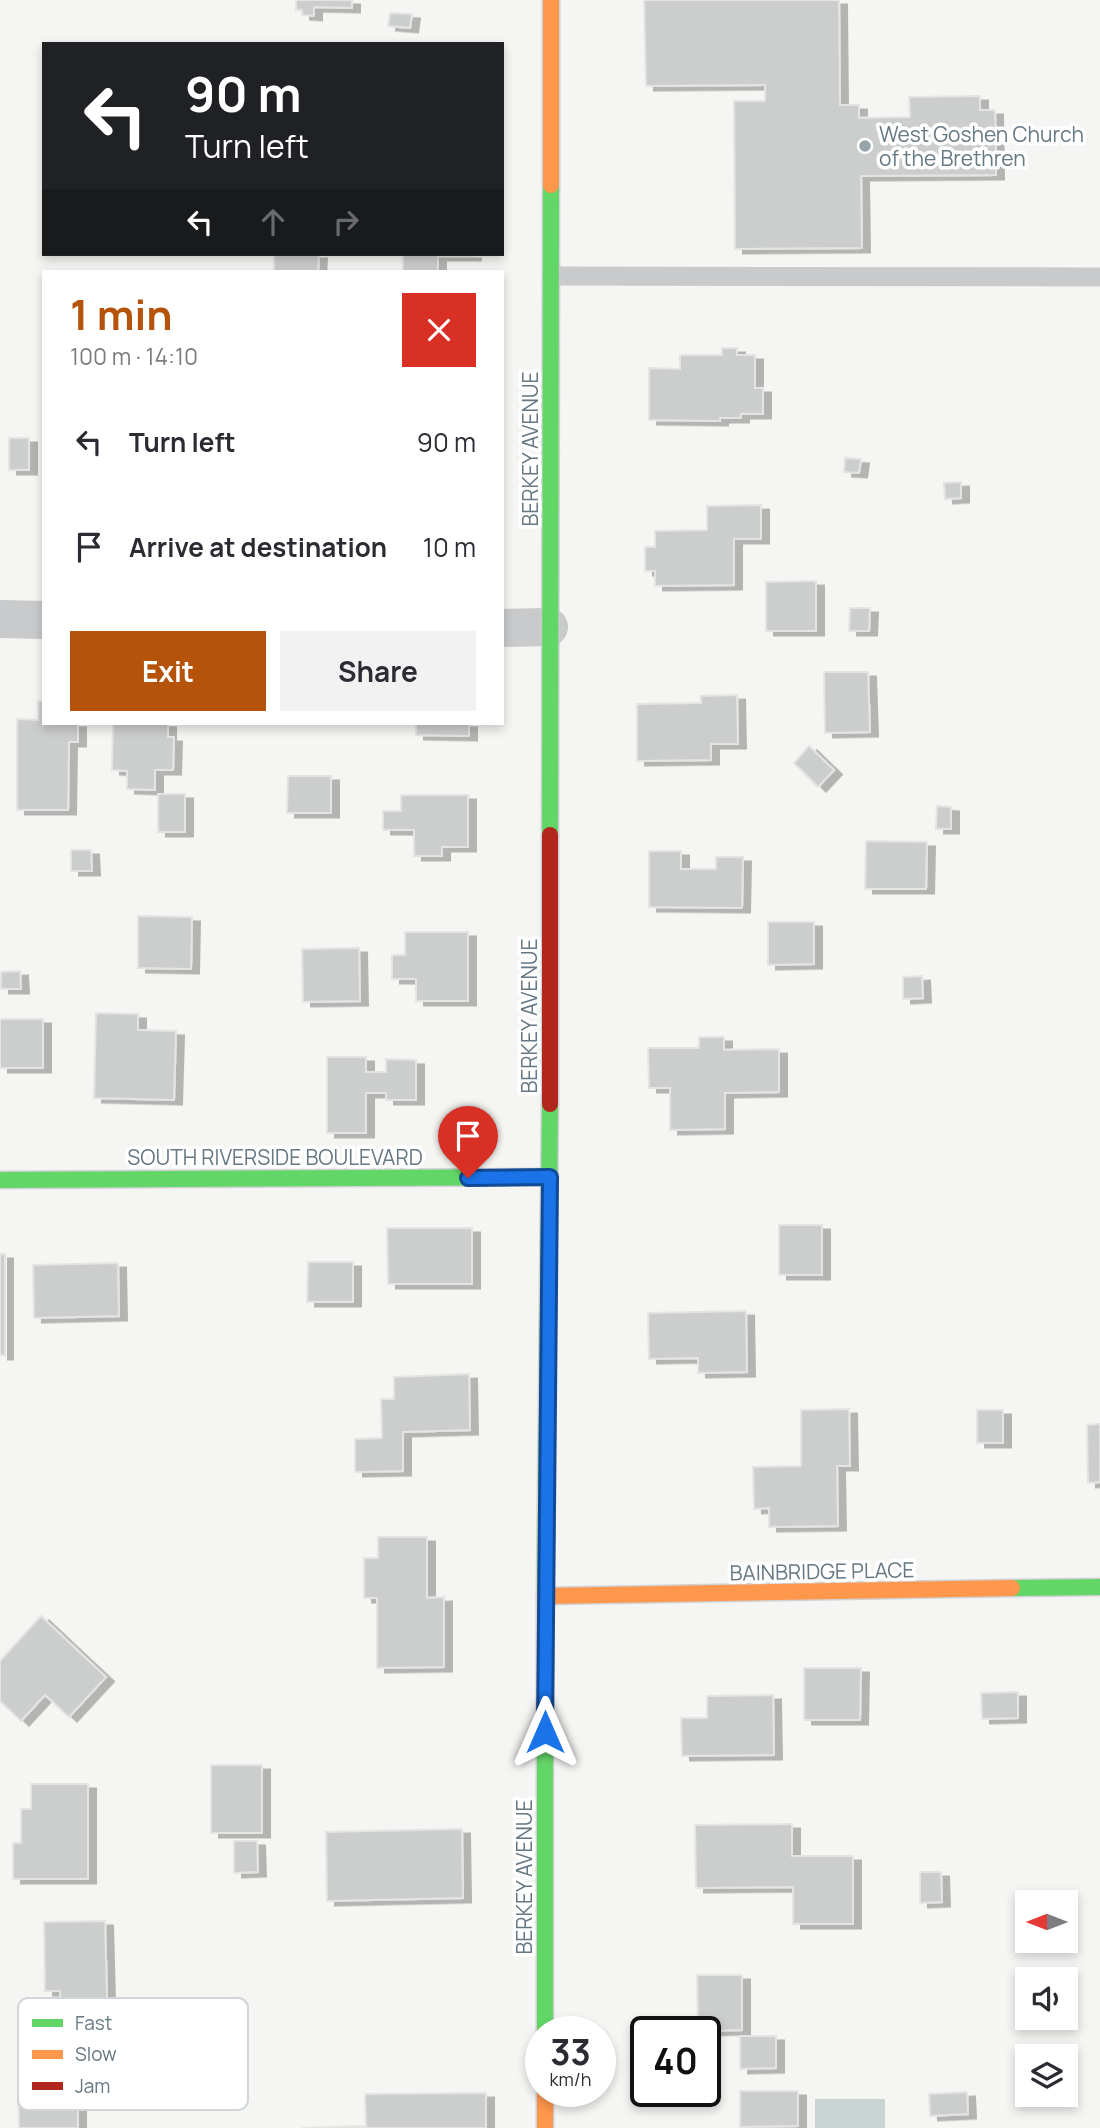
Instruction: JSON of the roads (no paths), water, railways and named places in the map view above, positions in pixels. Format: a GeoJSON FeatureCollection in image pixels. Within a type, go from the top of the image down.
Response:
{"type":"FeatureCollection","features":[{"type":"Feature","properties":{"kind":"street","name":"BERKEY AVENUE"},"geometry":{"type":"LineString","coordinates":[[545,2016],[545,1596],[550,1177],[551,0]]}},
{"type":"Feature","properties":{"kind":"street"},"geometry":{"type":"LineString","coordinates":[[0,619],[42,620]]}},
{"type":"Feature","properties":{"kind":"street"},"geometry":{"type":"LineString","coordinates":[[504,628],[550,627]]}},
{"type":"Feature","properties":{"kind":"street","name":"SOUTH RIVERSIDE BOULEVARD"},"geometry":{"type":"LineString","coordinates":[[0,1180],[550,1177]]}},
{"type":"Feature","properties":{"kind":"street","name":"BAINBRIDGE PLACE"},"geometry":{"type":"LineString","coordinates":[[545,1596],[1100,1587]]}},
{"type":"Feature","properties":{"kind":"street"},"geometry":{"type":"LineString","coordinates":[[545,2107],[545,2128]]}},
{"type":"Feature","properties":{"kind":"lane"},"geometry":{"type":"LineString","coordinates":[[552,276],[1100,277]]}},
{"type":"Feature","properties":{"kind":"place","name":"West Goshen Church of the Brethren"},"geometry":{"type":"Point","coordinates":[865,146]}}]}
